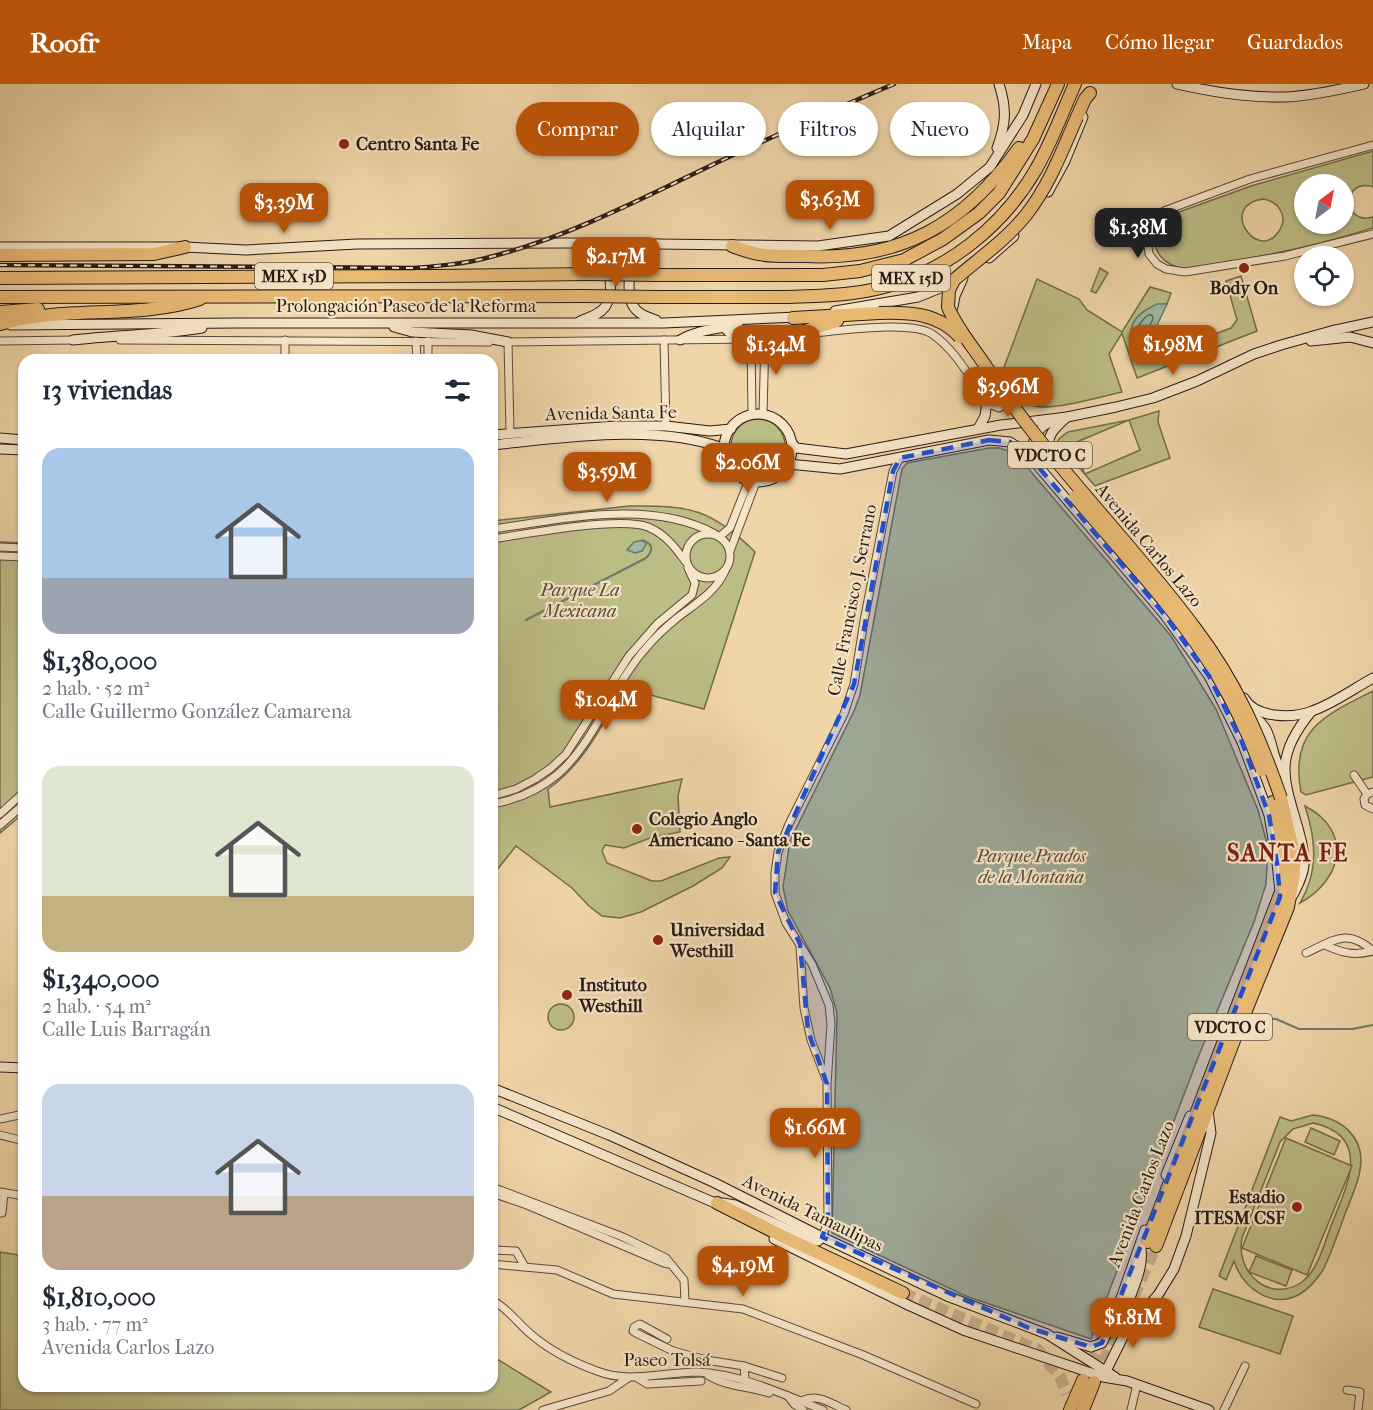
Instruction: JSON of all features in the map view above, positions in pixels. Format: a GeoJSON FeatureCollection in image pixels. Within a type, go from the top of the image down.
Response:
{"type":"FeatureCollection","features":[{"type":"Feature","properties":{"kind":"highway","name":"MEX 15D"},"geometry":{"type":"LineString","coordinates":[[0,278],[589,274],[823,275],[860,271],[904,260],[943,239],[979,213],[999,193],[1033,139],[1057,87]]}},
{"type":"Feature","properties":{"kind":"highway","name":"MEX 15D"},"geometry":{"type":"LineString","coordinates":[[0,297],[797,297],[849,294],[884,287],[938,266],[981,236],[1021,193],[1035,172],[1073,87]]}},
{"type":"Feature","properties":{"kind":"highway","name":"Avenida Carlos Lazo"},"geometry":{"type":"LineString","coordinates":[[1092,88],[1037,201],[1005,237],[954,280],[949,290],[948,307],[1013,408],[1196,628],[1237,691],[1261,742],[1277,800],[1286,857],[1284,902],[1236,1035],[1148,1244]]}},
{"type":"Feature","properties":{"kind":"highway"},"geometry":{"type":"LineString","coordinates":[[732,246],[759,254],[819,257],[858,256],[898,246],[939,227],[972,203],[1005,168],[1020,147],[1033,139]]}},
{"type":"Feature","properties":{"kind":"highway"},"geometry":{"type":"LineString","coordinates":[[0,255],[154,254],[184,247]]}},
{"type":"Feature","properties":{"kind":"highway"},"geometry":{"type":"LineString","coordinates":[[0,312],[100,303],[129,296]]}},
{"type":"Feature","properties":{"kind":"highway"},"geometry":{"type":"LineString","coordinates":[[0,325],[30,317],[180,306],[211,296]]}},
{"type":"Feature","properties":{"kind":"highway","name":"Avenida Carlos Lazo"},"geometry":{"type":"LineString","coordinates":[[861,314],[901,312],[927,316],[951,327],[960,337],[1038,454],[1181,623],[1205,657],[1228,694],[1277,800]]}},
{"type":"Feature","properties":{"kind":"highway"},"geometry":{"type":"LineString","coordinates":[[794,318],[861,314]]}},
{"type":"Feature","properties":{"kind":"highway"},"geometry":{"type":"LineString","coordinates":[[792,335],[861,314]]}},
{"type":"Feature","properties":{"kind":"highway"},"geometry":{"type":"LineString","coordinates":[[717,1203],[903,1293]]}},
{"type":"Feature","properties":{"kind":"highway","name":"Avenida Carlos Lazo"},"geometry":{"type":"LineString","coordinates":[[1070,1410],[1097,1377]]}},
{"type":"Feature","properties":{"kind":"highway","name":"Avenida Carlos Lazo"},"geometry":{"type":"LineString","coordinates":[[1083,1410],[1097,1377]]}},
{"type":"Feature","properties":{"kind":"highway"},"geometry":{"type":"LineString","coordinates":[[1065,1410],[1067,1394]]}},
{"type":"Feature","properties":{"kind":"main road"},"geometry":{"type":"LineString","coordinates":[[990,167],[1004,131],[1006,105],[999,84]]}},
{"type":"Feature","properties":{"kind":"main road"},"geometry":{"type":"LineString","coordinates":[[0,247],[184,247],[246,250],[357,244],[568,243],[818,246],[889,236],[957,194],[990,167],[1023,115],[1036,84]]}},
{"type":"Feature","properties":{"kind":"main road"},"geometry":{"type":"LineString","coordinates":[[1177,84],[1233,94],[1285,97],[1330,92],[1364,84]]}},
{"type":"Feature","properties":{"kind":"main road"},"geometry":{"type":"LineString","coordinates":[[680,339],[722,325],[751,320],[794,318],[918,297],[963,278],[1002,248],[1043,200],[1056,180],[1074,140],[1092,88]]}},
{"type":"Feature","properties":{"kind":"main road"},"geometry":{"type":"LineString","coordinates":[[568,243],[594,250],[602,255],[609,265],[611,291],[606,306],[597,314],[574,323]]}},
{"type":"Feature","properties":{"kind":"main road"},"geometry":{"type":"LineString","coordinates":[[658,244],[636,259],[631,269],[629,287],[633,305],[641,314],[664,323]]}},
{"type":"Feature","properties":{"kind":"main road"},"geometry":{"type":"LineString","coordinates":[[963,278],[955,296],[953,308],[955,316],[1006,393],[1026,416],[1036,419]]}},
{"type":"Feature","properties":{"kind":"main road"},"geometry":{"type":"LineString","coordinates":[[1035,463],[1032,454],[1035,434],[1044,424],[1153,398],[1197,381],[1254,354],[1331,331],[1373,322]]}},
{"type":"Feature","properties":{"kind":"main road"},"geometry":{"type":"LineString","coordinates":[[73,340],[115,335],[171,333],[236,323]]}},
{"type":"Feature","properties":{"kind":"main road"},"geometry":{"type":"LineString","coordinates":[[380,323],[412,332],[471,335],[508,342]]}},
{"type":"Feature","properties":{"kind":"main road","name":"Prolongación Paseo de la Reforma"},"geometry":{"type":"LineString","coordinates":[[0,325],[664,323],[722,325]]}},
{"type":"Feature","properties":{"kind":"main road"},"geometry":{"type":"LineString","coordinates":[[722,325],[736,339]]}},
{"type":"Feature","properties":{"kind":"main road"},"geometry":{"type":"LineString","coordinates":[[1281,345],[1350,337],[1373,342]]}},
{"type":"Feature","properties":{"kind":"main road"},"geometry":{"type":"LineString","coordinates":[[978,429],[985,416],[987,402],[996,407],[1002,406],[1006,393]]}},
{"type":"Feature","properties":{"kind":"main road"},"geometry":{"type":"LineString","coordinates":[[763,414],[782,424],[789,433],[792,443],[791,456],[781,473],[767,481],[752,481],[734,471],[727,461],[726,439],[730,429],[744,418],[763,414]]}},
{"type":"Feature","properties":{"kind":"main road"},"geometry":{"type":"LineString","coordinates":[[792,443],[796,448],[846,454],[1036,419],[1067,417]]}},
{"type":"Feature","properties":{"kind":"main road","name":"Avenida Carlos Lazo"},"geometry":{"type":"LineString","coordinates":[[1067,417],[1055,428],[1050,436],[1048,447],[1199,626],[1247,704],[1259,713],[1282,716],[1311,712]]}},
{"type":"Feature","properties":{"kind":"main road","name":"Avenida Santa Fe"},"geometry":{"type":"LineString","coordinates":[[498,435],[616,426],[666,426],[710,431],[730,429]]}},
{"type":"Feature","properties":{"kind":"main road","name":"Avenida Santa Fe"},"geometry":{"type":"LineString","coordinates":[[498,445],[618,435],[660,436],[707,442],[725,449]]}},
{"type":"Feature","properties":{"kind":"main road"},"geometry":{"type":"LineString","coordinates":[[0,438],[18,440]]}},
{"type":"Feature","properties":{"kind":"main road","name":"Avenida Carlos Lazo"},"geometry":{"type":"LineString","coordinates":[[900,458],[989,440],[1010,442],[1027,453],[1164,614],[1209,676],[1242,742],[1269,815],[1284,902]]}},
{"type":"Feature","properties":{"kind":"main road"},"geometry":{"type":"LineString","coordinates":[[788,464],[840,469],[900,458],[899,450],[892,446]]}},
{"type":"Feature","properties":{"kind":"main road"},"geometry":{"type":"LineString","coordinates":[[0,449],[18,450]]}},
{"type":"Feature","properties":{"kind":"main road"},"geometry":{"type":"LineString","coordinates":[[1164,614],[1199,626]]}},
{"type":"Feature","properties":{"kind":"main road"},"geometry":{"type":"LineString","coordinates":[[1311,712],[1373,678]]}},
{"type":"Feature","properties":{"kind":"main road","name":"Avenida Carlos Lazo"},"geometry":{"type":"LineString","coordinates":[[1284,902],[1302,878],[1304,849],[1284,774],[1289,744],[1296,730],[1311,712]]}},
{"type":"Feature","properties":{"kind":"main road"},"geometry":{"type":"LineString","coordinates":[[1231,717],[1250,716],[1264,726],[1272,740],[1277,766],[1284,774]]}},
{"type":"Feature","properties":{"kind":"main road"},"geometry":{"type":"LineString","coordinates":[[0,1067],[18,1068]]}},
{"type":"Feature","properties":{"kind":"main road","name":"Avenida Tamaulipas"},"geometry":{"type":"LineString","coordinates":[[498,1090],[609,1135],[715,1183],[947,1296],[1047,1334],[1097,1377]]}},
{"type":"Feature","properties":{"kind":"main road","name":"Avenida Carlos Lazo"},"geometry":{"type":"LineString","coordinates":[[1097,1377],[1134,1318],[1147,1309],[1174,1269],[1186,1236],[1211,1133],[1203,1109]]}},
{"type":"Feature","properties":{"kind":"main road","name":"Avenida Tamaulipas"},"geometry":{"type":"LineString","coordinates":[[498,1110],[717,1203],[764,1234],[963,1330],[1097,1377],[1115,1377],[1209,1410]]}},
{"type":"Feature","properties":{"kind":"main road"},"geometry":{"type":"LineString","coordinates":[[717,1203],[735,1205],[813,1241],[822,1237]]}},
{"type":"Feature","properties":{"kind":"main road"},"geometry":{"type":"LineString","coordinates":[[1134,1318],[1126,1311],[1148,1244]]}},
{"type":"Feature","properties":{"kind":"main road","name":"Avenida Carlos Lazo"},"geometry":{"type":"LineString","coordinates":[[1047,1334],[1091,1347],[1102,1343],[1148,1244]]}},
{"type":"Feature","properties":{"kind":"street"},"geometry":{"type":"LineString","coordinates":[[1373,146],[1239,183],[1164,211],[1151,226],[1147,239],[1149,254],[1157,264],[1166,269],[1185,272],[1285,256],[1373,234]]}},
{"type":"Feature","properties":{"kind":"street","name":"Prolongación Paseo de la Reforma"},"geometry":{"type":"LineString","coordinates":[[0,341],[508,342],[752,339],[905,327],[929,332],[952,352],[987,402]]}},
{"type":"Feature","properties":{"kind":"street"},"geometry":{"type":"LineString","coordinates":[[763,414],[765,338]]}},
{"type":"Feature","properties":{"kind":"street"},"geometry":{"type":"LineString","coordinates":[[752,339],[752,415]]}},
{"type":"Feature","properties":{"kind":"street"},"geometry":{"type":"LineString","coordinates":[[285,340],[285,354]]}},
{"type":"Feature","properties":{"kind":"street"},"geometry":{"type":"LineString","coordinates":[[664,340],[666,426]]}},
{"type":"Feature","properties":{"kind":"street"},"geometry":{"type":"LineString","coordinates":[[416,341],[417,354]]}},
{"type":"Feature","properties":{"kind":"street"},"geometry":{"type":"LineString","coordinates":[[428,341],[428,354]]}},
{"type":"Feature","properties":{"kind":"street"},"geometry":{"type":"LineString","coordinates":[[508,342],[510,434]]}},
{"type":"Feature","properties":{"kind":"street","name":"Calle Francisco J. Serrano"},"geometry":{"type":"LineString","coordinates":[[822,1237],[828,1222],[828,1084],[831,1024],[829,1005],[821,983],[786,923],[775,893],[775,873],[778,852],[789,824],[844,714],[854,684],[893,471],[900,458]]}},
{"type":"Feature","properties":{"kind":"street"},"geometry":{"type":"LineString","coordinates":[[498,794],[526,784],[543,774],[573,745],[657,624],[692,595],[695,583],[687,564],[687,547],[690,541],[702,534],[717,535],[730,528],[752,481]]}},
{"type":"Feature","properties":{"kind":"street"},"geometry":{"type":"LineString","coordinates":[[498,802],[525,795],[559,773],[582,746],[625,668],[667,626],[714,590],[730,558],[730,551],[752,481]]}},
{"type":"Feature","properties":{"kind":"street"},"geometry":{"type":"LineString","coordinates":[[498,528],[602,515],[638,515],[685,521],[717,535],[724,540],[730,551]]}},
{"type":"Feature","properties":{"kind":"street"},"geometry":{"type":"LineString","coordinates":[[498,538],[595,525],[640,525],[663,535],[674,545],[693,573],[706,578],[725,571]]}},
{"type":"Feature","properties":{"kind":"street"},"geometry":{"type":"LineString","coordinates":[[0,547],[18,548]]}},
{"type":"Feature","properties":{"kind":"street"},"geometry":{"type":"LineString","coordinates":[[0,556],[18,557]]}},
{"type":"Feature","properties":{"kind":"street"},"geometry":{"type":"LineString","coordinates":[[1354,775],[1370,793],[1364,803],[1373,809]]}},
{"type":"Feature","properties":{"kind":"street"},"geometry":{"type":"LineString","coordinates":[[0,814],[18,798]]}},
{"type":"Feature","properties":{"kind":"street"},"geometry":{"type":"LineString","coordinates":[[0,825],[18,809]]}},
{"type":"Feature","properties":{"kind":"street"},"geometry":{"type":"LineString","coordinates":[[1306,953],[1340,937],[1350,937],[1373,951]]}},
{"type":"Feature","properties":{"kind":"street","name":"Calle Francisco J. Serrano"},"geometry":{"type":"LineString","coordinates":[[800,944],[804,1008],[811,1040],[828,1084]]}},
{"type":"Feature","properties":{"kind":"street"},"geometry":{"type":"LineString","coordinates":[[1325,945],[1348,954],[1373,951]]}},
{"type":"Feature","properties":{"kind":"street"},"geometry":{"type":"LineString","coordinates":[[0,1119],[18,1115]]}},
{"type":"Feature","properties":{"kind":"street"},"geometry":{"type":"LineString","coordinates":[[0,1135],[18,1140]]}},
{"type":"Feature","properties":{"kind":"street"},"geometry":{"type":"LineString","coordinates":[[498,1189],[532,1200],[646,1251]]}},
{"type":"Feature","properties":{"kind":"street"},"geometry":{"type":"LineString","coordinates":[[0,1213],[2,1213],[2,1192],[18,1195]]}},
{"type":"Feature","properties":{"kind":"street"},"geometry":{"type":"LineString","coordinates":[[498,1195],[666,1258],[684,1280],[685,1302]]}},
{"type":"Feature","properties":{"kind":"street"},"geometry":{"type":"LineString","coordinates":[[498,1249],[516,1251],[525,1267]]}},
{"type":"Feature","properties":{"kind":"street"},"geometry":{"type":"LineString","coordinates":[[498,1265],[557,1270],[613,1294],[743,1310],[863,1355],[976,1404]]}},
{"type":"Feature","properties":{"kind":"street","name":"Paseo Tolsá"},"geometry":{"type":"LineString","coordinates":[[498,1303],[505,1307],[532,1335],[556,1351],[598,1372],[628,1378],[697,1372],[745,1379],[823,1410]]}},
{"type":"Feature","properties":{"kind":"street"},"geometry":{"type":"LineString","coordinates":[[667,1339],[640,1324],[634,1327],[633,1331],[636,1333],[672,1351],[706,1360],[744,1366],[782,1378]]}},
{"type":"Feature","properties":{"kind":"street"},"geometry":{"type":"LineString","coordinates":[[744,1366],[745,1379]]}},
{"type":"Feature","properties":{"kind":"street"},"geometry":{"type":"LineString","coordinates":[[1224,1410],[1245,1366]]}},
{"type":"Feature","properties":{"kind":"street"},"geometry":{"type":"LineString","coordinates":[[706,1374],[721,1382],[750,1387],[777,1396]]}},
{"type":"Feature","properties":{"kind":"street"},"geometry":{"type":"LineString","coordinates":[[636,1377],[647,1384],[701,1381]]}},
{"type":"Feature","properties":{"kind":"street"},"geometry":{"type":"LineString","coordinates":[[543,1410],[609,1391],[628,1378]]}},
{"type":"Feature","properties":{"kind":"street"},"geometry":{"type":"LineString","coordinates":[[1131,1410],[1137,1384]]}},
{"type":"Feature","properties":{"kind":"street"},"geometry":{"type":"LineString","coordinates":[[1347,1390],[1360,1392],[1358,1410]]}},
{"type":"Feature","properties":{"kind":"street"},"geometry":{"type":"LineString","coordinates":[[788,1396],[803,1410]]}},
{"type":"Feature","properties":{"kind":"street"},"geometry":{"type":"LineString","coordinates":[[801,1401],[817,1397],[846,1410]]}},
{"type":"Feature","properties":{"kind":"highlighted area"},"geometry":{"type":"Polygon","coordinates":[[[989,440],[1010,442],[1035,463],[1164,614],[1209,676],[1242,742],[1269,815],[1277,863],[1280,897],[1102,1343],[1091,1347],[1029,1328],[822,1237],[828,1222],[827,1084],[808,1031],[800,944],[775,893],[778,852],[854,684],[893,471],[900,458],[989,440]]]}},
{"type":"Feature","properties":{"kind":"green space"},"geometry":{"type":"Polygon","coordinates":[[[1373,151],[1373,187],[1363,186],[1354,191],[1354,174],[1294,174],[1294,234],[1353,234],[1308,246],[1294,246],[1294,249],[1200,269],[1189,269],[1170,264],[1161,257],[1156,248],[1156,235],[1168,216],[1251,186],[1373,151]],[[1264,199],[1250,203],[1243,211],[1242,220],[1246,229],[1252,237],[1261,241],[1270,239],[1279,231],[1283,220],[1278,206],[1264,199]]]}},
{"type":"Feature","properties":{"kind":"green space"},"geometry":{"type":"Polygon","coordinates":[[[1354,213],[1363,218],[1373,217],[1373,228],[1354,234],[1354,213]]]}},
{"type":"Feature","properties":{"kind":"green space"},"geometry":{"type":"Polygon","coordinates":[[[1100,268],[1108,273],[1096,293],[1091,291],[1100,268]]]}},
{"type":"Feature","properties":{"kind":"green space"},"geometry":{"type":"Polygon","coordinates":[[[1241,276],[1257,331],[1137,378],[1122,333],[1109,354],[1122,392],[1060,406],[1037,407],[1021,397],[1003,370],[1037,279],[1079,299],[1087,310],[1122,332],[1150,287],[1171,293],[1167,304],[1144,311],[1137,318],[1132,326],[1131,334],[1134,343],[1142,350],[1169,360],[1191,352],[1196,341],[1231,328],[1237,320],[1226,281],[1241,276]]]}},
{"type":"Feature","properties":{"kind":"green space"},"geometry":{"type":"Polygon","coordinates":[[[1159,411],[1158,422],[1170,458],[1095,486],[1057,442],[1068,432],[1129,420],[1159,411]],[[1129,420],[1072,444],[1085,474],[1140,450],[1129,420]]]}},
{"type":"Feature","properties":{"kind":"green space"},"geometry":{"type":"Polygon","coordinates":[[[753,419],[763,419],[773,423],[781,431],[785,446],[781,461],[773,469],[763,473],[753,473],[743,469],[735,461],[731,451],[731,441],[735,431],[743,423],[753,419]]]}},
{"type":"Feature","properties":{"kind":"green space","name":"Parque Prados de la Montaña"},"geometry":{"type":"Polygon","coordinates":[[[999,448],[1015,453],[1171,636],[1216,709],[1258,810],[1268,847],[1266,884],[1254,922],[1199,1055],[1091,1339],[966,1296],[832,1233],[837,1013],[830,988],[788,911],[783,887],[790,841],[860,695],[902,469],[907,463],[999,448]]]}},
{"type":"Feature","properties":{"kind":"green space","name":"Parque La Mexicana"},"geometry":{"type":"Polygon","coordinates":[[[629,506],[668,507],[698,512],[712,518],[755,552],[704,709],[624,688],[582,756],[561,779],[548,789],[550,807],[682,779],[678,796],[680,832],[650,838],[624,848],[605,845],[602,851],[607,863],[652,881],[661,881],[719,858],[730,857],[722,868],[693,886],[641,912],[620,918],[602,916],[572,888],[516,846],[498,868],[498,520],[629,506]]]}},
{"type":"Feature","properties":{"kind":"green space"},"geometry":{"type":"Polygon","coordinates":[[[0,542],[18,543],[18,818],[0,833],[0,542]]]}},
{"type":"Feature","properties":{"kind":"green space"},"geometry":{"type":"Polygon","coordinates":[[[1373,691],[1373,777],[1306,795],[1301,792],[1300,753],[1314,727],[1340,708],[1373,691]]]}},
{"type":"Feature","properties":{"kind":"green space"},"geometry":{"type":"Polygon","coordinates":[[[1305,806],[1320,816],[1331,828],[1336,841],[1337,855],[1326,881],[1315,893],[1300,903],[1310,879],[1314,855],[1312,831],[1305,806]]]}},
{"type":"Feature","properties":{"kind":"green space"},"geometry":{"type":"Polygon","coordinates":[[[561,1004],[570,1008],[574,1017],[570,1026],[561,1030],[552,1026],[548,1017],[552,1008],[561,1004]]]}},
{"type":"Feature","properties":{"kind":"green space"},"geometry":{"type":"Polygon","coordinates":[[[1313,1115],[1333,1120],[1350,1132],[1359,1148],[1361,1159],[1356,1187],[1323,1270],[1304,1292],[1279,1299],[1269,1298],[1251,1288],[1238,1271],[1234,1261],[1226,1280],[1219,1276],[1280,1117],[1291,1121],[1313,1115]],[[1313,1123],[1293,1129],[1280,1142],[1242,1238],[1241,1251],[1249,1273],[1267,1287],[1290,1288],[1302,1282],[1308,1277],[1320,1256],[1343,1195],[1350,1164],[1349,1151],[1343,1139],[1332,1130],[1313,1123]]]}},
{"type":"Feature","properties":{"kind":"green space"},"geometry":{"type":"Polygon","coordinates":[[[1311,1128],[1340,1141],[1334,1155],[1305,1142],[1311,1128]]]}},
{"type":"Feature","properties":{"kind":"green space","name":"Estadio ITESM CSF"},"geometry":{"type":"Polygon","coordinates":[[[1286,1138],[1352,1166],[1307,1275],[1242,1248],[1286,1138]]]}},
{"type":"Feature","properties":{"kind":"green space"},"geometry":{"type":"Polygon","coordinates":[[[0,1252],[18,1255],[18,1392],[498,1392],[498,1360],[551,1392],[519,1410],[0,1410],[0,1252]]]}},
{"type":"Feature","properties":{"kind":"green space"},"geometry":{"type":"Polygon","coordinates":[[[1256,1256],[1292,1270],[1286,1286],[1249,1272],[1256,1256]]]}},
{"type":"Feature","properties":{"kind":"green space"},"geometry":{"type":"Polygon","coordinates":[[[1213,1289],[1293,1316],[1280,1354],[1199,1327],[1213,1289]]]}},
{"type":"Feature","properties":{"kind":"water"},"geometry":{"type":"Polygon","coordinates":[[[1157,304],[1167,304],[1144,353],[1136,348],[1131,330],[1132,325],[1144,311],[1157,304]]]}},
{"type":"Feature","properties":{"kind":"water"},"geometry":{"type":"Polygon","coordinates":[[[644,540],[646,544],[642,551],[635,553],[627,550],[634,542],[644,540]]]}},
{"type":"Feature","properties":{"kind":"waterway"},"geometry":{"type":"LineString","coordinates":[[526,620],[646,558],[651,546],[643,541]]}},
{"type":"Feature","properties":{"kind":"waterway"},"geometry":{"type":"LineString","coordinates":[[1250,1018],[1276,1019],[1299,1029],[1352,1029],[1373,1025]]}},
{"type":"Feature","properties":{"kind":"tunnel"},"geometry":{"type":"LineString","coordinates":[[1096,1378],[1156,1246]]}},
{"type":"Feature","properties":{"kind":"tunnel"},"geometry":{"type":"LineString","coordinates":[[903,1293],[1038,1350],[1060,1377],[1067,1394]]}},
{"type":"Feature","properties":{"kind":"tunnel"},"geometry":{"type":"LineString","coordinates":[[1083,1380],[1104,1336]]}},
{"type":"Feature","properties":{"kind":"railway"},"geometry":{"type":"LineString","coordinates":[[0,265],[413,268],[471,261],[519,249],[576,228],[632,204],[758,143],[894,84]]}},
{"type":"Feature","properties":{"kind":"place","name":"Centro Santa Fe"},"geometry":{"type":"Point","coordinates":[344,144]}},
{"type":"Feature","properties":{"kind":"place","name":"Body On"},"geometry":{"type":"Point","coordinates":[1244,268]}},
{"type":"Feature","properties":{"kind":"place","name":"Colegio Anglo Americano - Santa Fe"},"geometry":{"type":"Point","coordinates":[637,829]}},
{"type":"Feature","properties":{"kind":"place","name":"Universidad Westhill"},"geometry":{"type":"Point","coordinates":[658,940]}},
{"type":"Feature","properties":{"kind":"place","name":"Instituto Westhill"},"geometry":{"type":"Point","coordinates":[567,995]}},
{"type":"Feature","properties":{"kind":"place","name":"Estadio ITESM CSF"},"geometry":{"type":"Point","coordinates":[1297,1207]}},
{"type":"Feature","properties":{"kind":"district","name":"SANTA FE"},"geometry":{"type":"Point","coordinates":[1288,853]}}]}
